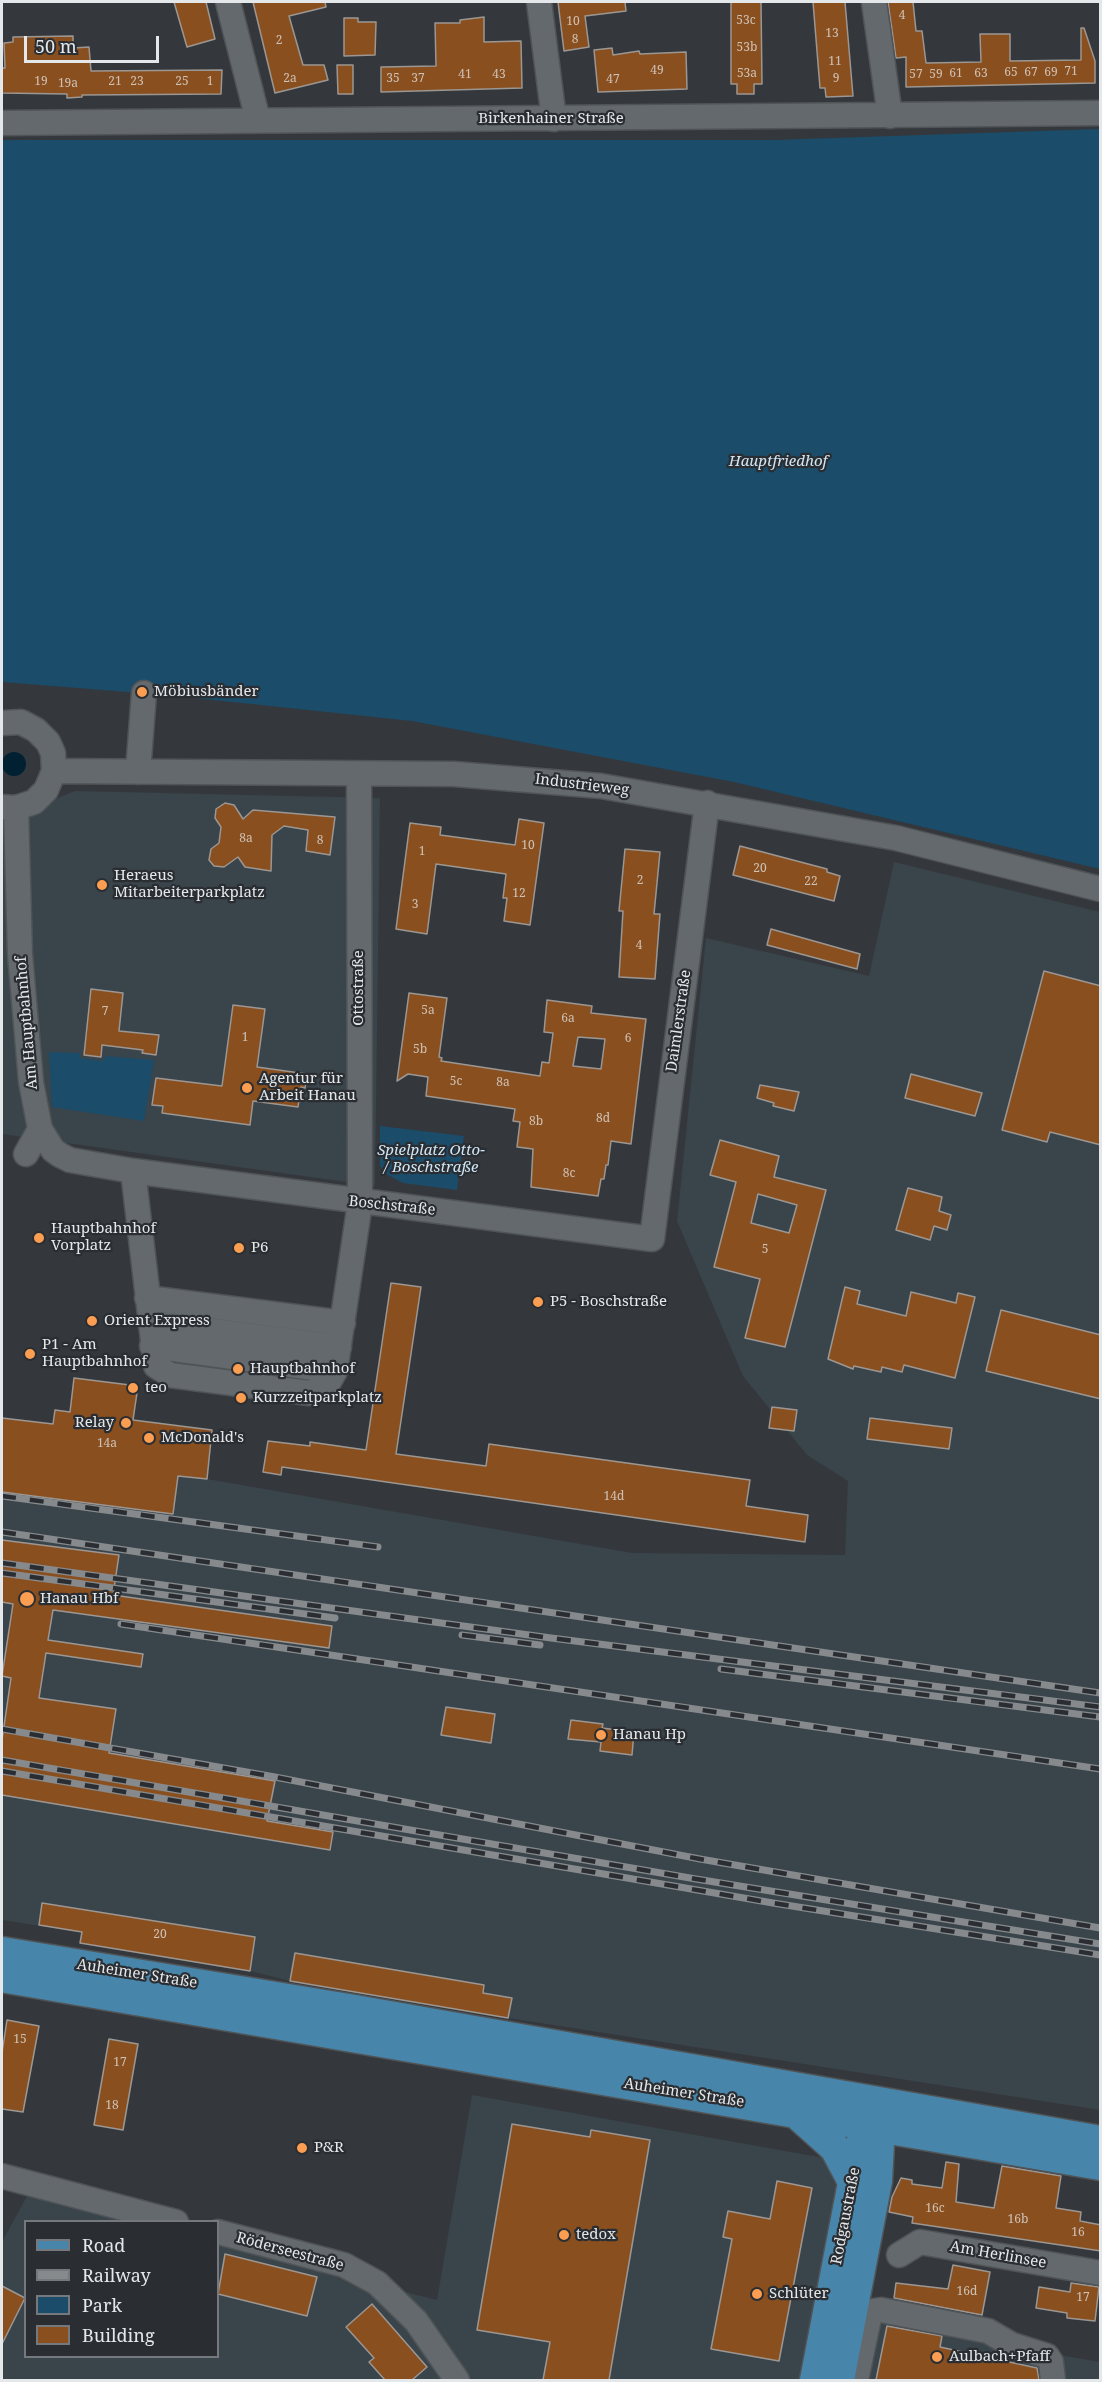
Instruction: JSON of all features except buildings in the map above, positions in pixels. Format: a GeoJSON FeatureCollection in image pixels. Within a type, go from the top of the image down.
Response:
{"type":"FeatureCollection","features":[{"type":"Feature","properties":{"kind":"main road","name":"Auheimer Straße"},"geometry":{"type":"LineString","coordinates":[[2,1952],[270,2010],[794,2111],[1101,2165]]}},
{"type":"Feature","properties":{"kind":"main road","name":"Auheimer Straße"},"geometry":{"type":"LineString","coordinates":[[2,1977],[270,2010],[847,2098],[1101,2141]]}},
{"type":"Feature","properties":{"kind":"main road"},"geometry":{"type":"LineString","coordinates":[[847,2098],[862,2110],[872,2125],[890,2112],[901,2108]]}},
{"type":"Feature","properties":{"kind":"main road"},"geometry":{"type":"LineString","coordinates":[[794,2111],[835,2148],[865,2181],[909,2149],[945,2139]]}},
{"type":"Feature","properties":{"kind":"main road","name":"Rodgaustraße"},"geometry":{"type":"LineString","coordinates":[[839,2380],[865,2181],[862,2139],[872,2125]]}},
{"type":"Feature","properties":{"kind":"main road","name":"Rodgaustraße"},"geometry":{"type":"LineString","coordinates":[[815,2380],[865,2181]]}},
{"type":"Feature","properties":{"kind":"street"},"geometry":{"type":"LineString","coordinates":[[228,2],[258,120]]}},
{"type":"Feature","properties":{"kind":"street"},"geometry":{"type":"LineString","coordinates":[[538,2],[554,119]]}},
{"type":"Feature","properties":{"kind":"street"},"geometry":{"type":"LineString","coordinates":[[874,2],[890,116]]}},
{"type":"Feature","properties":{"kind":"street","name":"Birkenhainer Straße"},"geometry":{"type":"LineString","coordinates":[[2,123],[1101,113]]}},
{"type":"Feature","properties":{"kind":"street"},"geometry":{"type":"LineString","coordinates":[[138,772],[144,693]]}},
{"type":"Feature","properties":{"kind":"street"},"geometry":{"type":"LineString","coordinates":[[2,723],[21,723],[36,730],[48,742],[53,753],[54,771],[46,790],[34,802],[9,808]]}},
{"type":"Feature","properties":{"kind":"street","name":"Industrieweg"},"geometry":{"type":"LineString","coordinates":[[54,771],[515,777],[601,786],[896,838],[1101,889]]}},
{"type":"Feature","properties":{"kind":"street","name":"Ottostraße"},"geometry":{"type":"LineString","coordinates":[[151,1334],[156,1366],[170,1375],[309,1393],[326,1387],[335,1371],[360,1203],[358,774]]}},
{"type":"Feature","properties":{"kind":"street","name":"Daimlerstraße"},"geometry":{"type":"LineString","coordinates":[[652,1239],[707,803]]}},
{"type":"Feature","properties":{"kind":"street","name":"Am Hauptbahnhof"},"geometry":{"type":"LineString","coordinates":[[9,808],[31,1082],[40,1129],[53,1150],[70,1160],[133,1171]]}},
{"type":"Feature","properties":{"kind":"street"},"geometry":{"type":"LineString","coordinates":[[26,1154],[40,1129]]}},
{"type":"Feature","properties":{"kind":"street"},"geometry":{"type":"LineString","coordinates":[[133,1171],[151,1334],[339,1347]]}},
{"type":"Feature","properties":{"kind":"street","name":"Boschstraße"},"geometry":{"type":"LineString","coordinates":[[133,1171],[360,1203],[488,1216],[652,1239]]}},
{"type":"Feature","properties":{"kind":"street"},"geometry":{"type":"LineString","coordinates":[[147,1298],[343,1323]]}},
{"type":"Feature","properties":{"kind":"street"},"geometry":{"type":"LineString","coordinates":[[2,2176],[168,2220]]}},
{"type":"Feature","properties":{"kind":"street","name":"Röderseestraße"},"geometry":{"type":"LineString","coordinates":[[219,2232],[344,2265],[377,2283],[416,2321],[457,2380]]}},
{"type":"Feature","properties":{"kind":"street","name":"Am Herlinsee"},"geometry":{"type":"LineString","coordinates":[[899,2255],[920,2242],[1101,2273]]}},
{"type":"Feature","properties":{"kind":"street"},"geometry":{"type":"LineString","coordinates":[[856,2380],[869,2318],[874,2311],[881,2310],[988,2331],[1012,2344],[1047,2356],[1051,2362],[1053,2380]]}},
{"type":"Feature","properties":{"kind":"shaded area"},"geometry":{"type":"Polygon","coordinates":[[[14,752],[19,753],[25,759],[25,769],[19,775],[14,776],[9,775],[3,769],[2,764],[3,759],[9,753],[14,752]]]}},
{"type":"Feature","properties":{"kind":"shaded area"},"geometry":{"type":"Polygon","coordinates":[[[75,791],[380,798],[375,1186],[2,1134],[2,820],[75,791]]]}},
{"type":"Feature","properties":{"kind":"shaded area"},"geometry":{"type":"Polygon","coordinates":[[[894,862],[1100,912],[1100,2110],[508,2018],[290,1981],[250,1971],[80,1943],[81,1932],[2,1920],[2,1418],[53,1424],[55,1410],[212,1430],[207,1479],[632,1553],[845,1555],[848,1481],[807,1455],[743,1376],[677,1221],[706,938],[869,976],[894,862]]]}},
{"type":"Feature","properties":{"kind":"shaded area"},"geometry":{"type":"Polygon","coordinates":[[[472,2095],[830,2159],[836,2185],[816,2312],[1100,2362],[1100,2380],[2,2380],[2,2242],[27,2196],[121,2220],[24,2220],[24,2358],[219,2358],[219,2245],[437,2300],[472,2095]]]}},
{"type":"Feature","properties":{"kind":"green space","name":"Hauptfriedhof"},"geometry":{"type":"Polygon","coordinates":[[[1100,129],[1100,869],[734,782],[412,721],[166,695],[2,682],[2,140],[774,140],[1100,129]]]}},
{"type":"Feature","properties":{"kind":"green space"},"geometry":{"type":"Polygon","coordinates":[[[49,1052],[80,1053],[80,1058],[103,1061],[106,1056],[154,1060],[144,1121],[52,1107],[49,1052]]]}},
{"type":"Feature","properties":{"kind":"green space","name":"Spielplatz Otto- / Boschstraße"},"geometry":{"type":"Polygon","coordinates":[[[380,1126],[464,1136],[457,1190],[403,1183],[386,1174],[380,1166],[380,1126]]]}},
{"type":"Feature","properties":{"kind":"railway"},"geometry":{"type":"LineString","coordinates":[[2,1496],[378,1547]]}},
{"type":"Feature","properties":{"kind":"railway"},"geometry":{"type":"LineString","coordinates":[[2,1532],[1100,1693]]}},
{"type":"Feature","properties":{"kind":"railway"},"geometry":{"type":"LineString","coordinates":[[2,1563],[551,1638],[1100,1707]]}},
{"type":"Feature","properties":{"kind":"railway"},"geometry":{"type":"LineString","coordinates":[[2,1573],[335,1618]]}},
{"type":"Feature","properties":{"kind":"railway"},"geometry":{"type":"LineString","coordinates":[[121,1624],[1100,1769]]}},
{"type":"Feature","properties":{"kind":"railway"},"geometry":{"type":"LineString","coordinates":[[462,1635],[540,1645]]}},
{"type":"Feature","properties":{"kind":"railway"},"geometry":{"type":"LineString","coordinates":[[721,1669],[1100,1717]]}},
{"type":"Feature","properties":{"kind":"railway"},"geometry":{"type":"LineString","coordinates":[[2,1729],[275,1777],[700,1859],[1100,1928]]}},
{"type":"Feature","properties":{"kind":"railway"},"geometry":{"type":"LineString","coordinates":[[2,1760],[696,1879],[1100,1944]]}},
{"type":"Feature","properties":{"kind":"railway"},"geometry":{"type":"LineString","coordinates":[[2,1771],[773,1903],[1100,1955]]}},
{"type":"Feature","properties":{"kind":"place","name":"Möbiusbänder"},"geometry":{"type":"Point","coordinates":[142,692]}},
{"type":"Feature","properties":{"kind":"place","name":"Heraeus Mitarbeiterparkplatz"},"geometry":{"type":"Point","coordinates":[102,885]}},
{"type":"Feature","properties":{"kind":"place","name":"Agentur für Arbeit Hanau"},"geometry":{"type":"Point","coordinates":[247,1088]}},
{"type":"Feature","properties":{"kind":"place","name":"Hauptbahnhof Vorplatz"},"geometry":{"type":"Point","coordinates":[39,1238]}},
{"type":"Feature","properties":{"kind":"place","name":"P6"},"geometry":{"type":"Point","coordinates":[239,1248]}},
{"type":"Feature","properties":{"kind":"place","name":"P5 - Boschstraße"},"geometry":{"type":"Point","coordinates":[538,1302]}},
{"type":"Feature","properties":{"kind":"place","name":"Orient Express"},"geometry":{"type":"Point","coordinates":[92,1321]}},
{"type":"Feature","properties":{"kind":"place","name":"P1 - Am Hauptbahnhof"},"geometry":{"type":"Point","coordinates":[30,1354]}},
{"type":"Feature","properties":{"kind":"place","name":"Hauptbahnhof"},"geometry":{"type":"Point","coordinates":[238,1369]}},
{"type":"Feature","properties":{"kind":"place","name":"teo"},"geometry":{"type":"Point","coordinates":[133,1388]}},
{"type":"Feature","properties":{"kind":"place","name":"Kurzzeitparkplatz"},"geometry":{"type":"Point","coordinates":[241,1398]}},
{"type":"Feature","properties":{"kind":"place","name":"Relay"},"geometry":{"type":"Point","coordinates":[126,1423]}},
{"type":"Feature","properties":{"kind":"place","name":"McDonald's"},"geometry":{"type":"Point","coordinates":[149,1438]}},
{"type":"Feature","properties":{"kind":"place","name":"Hanau Hbf"},"geometry":{"type":"Point","coordinates":[27,1599]}},
{"type":"Feature","properties":{"kind":"place","name":"Hanau Hp"},"geometry":{"type":"Point","coordinates":[601,1735]}},
{"type":"Feature","properties":{"kind":"place","name":"P&R"},"geometry":{"type":"Point","coordinates":[302,2148]}},
{"type":"Feature","properties":{"kind":"place","name":"tedox"},"geometry":{"type":"Point","coordinates":[564,2235]}},
{"type":"Feature","properties":{"kind":"place","name":"Schlüter"},"geometry":{"type":"Point","coordinates":[757,2294]}},
{"type":"Feature","properties":{"kind":"place","name":"Aulbach+Pfaff"},"geometry":{"type":"Point","coordinates":[937,2357]}}]}
